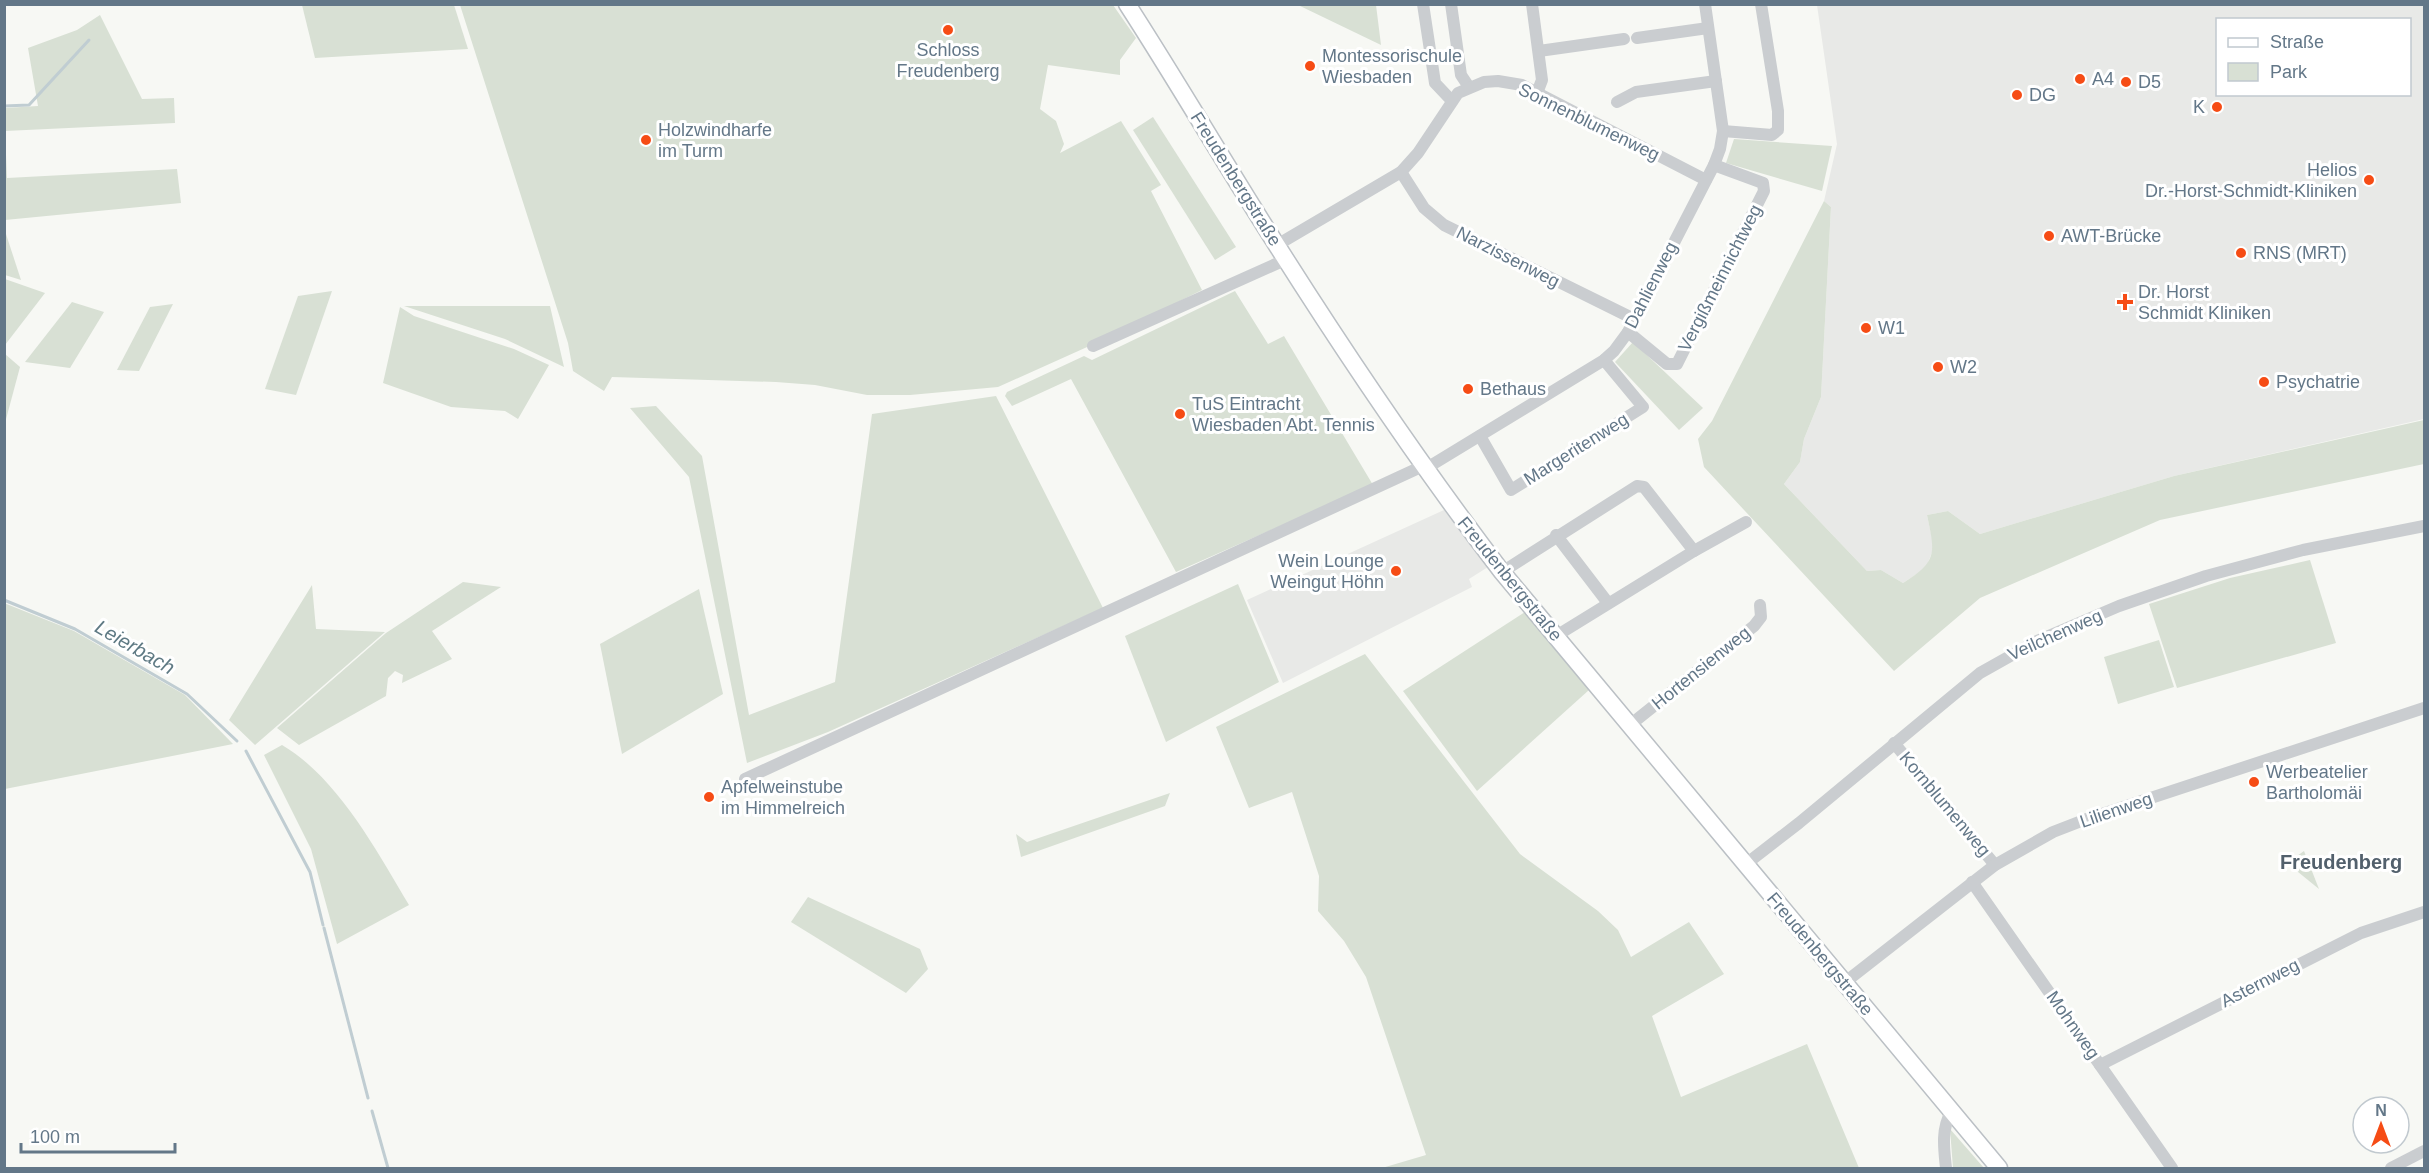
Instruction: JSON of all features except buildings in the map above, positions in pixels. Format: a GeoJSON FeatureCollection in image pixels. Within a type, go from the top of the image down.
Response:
{"type":"FeatureCollection","features":[{"type":"Feature","properties":{"kind":"street","name":"Freudenbergstraße"},"geometry":{"type":"LineString","coordinates":[[1126,4],[1282,253],[1424,468],[1502,572],[1999,1168]]}},
{"type":"Feature","properties":{"kind":"street"},"geometry":{"type":"LineString","coordinates":[[1423,4],[1435,83],[1452,101]]}},
{"type":"Feature","properties":{"kind":"street"},"geometry":{"type":"LineString","coordinates":[[1451,4],[1461,75],[1469,87]]}},
{"type":"Feature","properties":{"kind":"street"},"geometry":{"type":"LineString","coordinates":[[1532,4],[1542,80],[1537,93]]}},
{"type":"Feature","properties":{"kind":"street","name":"Dahlienweg"},"geometry":{"type":"LineString","coordinates":[[745,779],[1424,468],[1604,360],[1628,332],[1714,165],[1720,149],[1723,131],[1705,4]]}},
{"type":"Feature","properties":{"kind":"street"},"geometry":{"type":"LineString","coordinates":[[1723,131],[1772,135],[1778,130],[1778,111],[1761,4]]}},
{"type":"Feature","properties":{"kind":"street"},"geometry":{"type":"LineString","coordinates":[[1539,51],[1708,28]]}},
{"type":"Feature","properties":{"kind":"street","name":"Sonnenblumenweg"},"geometry":{"type":"LineString","coordinates":[[1093,346],[1282,253],[1401,172],[1418,153],[1458,93],[1469,87],[1498,81],[1522,86],[1706,180]]}},
{"type":"Feature","properties":{"kind":"street"},"geometry":{"type":"LineString","coordinates":[[1617,102],[1636,92],[1716,81]]}},
{"type":"Feature","properties":{"kind":"street","name":"Vergißmeinnichtweg"},"geometry":{"type":"LineString","coordinates":[[1628,332],[1667,364],[1677,364],[1764,191],[1763,183],[1714,165]]}},
{"type":"Feature","properties":{"kind":"street","name":"Narzissenweg"},"geometry":{"type":"LineString","coordinates":[[1401,172],[1424,208],[1444,225],[1634,319]]}},
{"type":"Feature","properties":{"kind":"street","name":"Margeritenweg"},"geometry":{"type":"LineString","coordinates":[[1480,436],[1511,490],[1643,407],[1604,360]]}},
{"type":"Feature","properties":{"kind":"street"},"geometry":{"type":"LineString","coordinates":[[1502,572],[1637,486],[1641,486],[1694,551]]}},
{"type":"Feature","properties":{"kind":"street"},"geometry":{"type":"LineString","coordinates":[[1556,636],[1694,551],[1746,522]]}},
{"type":"Feature","properties":{"kind":"street","name":"Veilchenweg"},"geometry":{"type":"LineString","coordinates":[[1746,864],[1980,673],[2007,656],[2119,606],[2206,576],[2262,560],[2424,526]]}},
{"type":"Feature","properties":{"kind":"street"},"geometry":{"type":"LineString","coordinates":[[1556,536],[1608,603]]}},
{"type":"Feature","properties":{"kind":"street","name":"Hortensienweg"},"geometry":{"type":"LineString","coordinates":[[1630,725],[1754,626],[1761,616],[1760,605]]}},
{"type":"Feature","properties":{"kind":"street","name":"Lilienweg"},"geometry":{"type":"LineString","coordinates":[[1844,983],[1995,865],[2043,837],[2084,820],[2424,708]]}},
{"type":"Feature","properties":{"kind":"street","name":"Kornblumenweg"},"geometry":{"type":"LineString","coordinates":[[1894,743],[1995,865]]}},
{"type":"Feature","properties":{"kind":"street","name":"Mohnweg"},"geometry":{"type":"LineString","coordinates":[[1972,882],[2172,1168]]}},
{"type":"Feature","properties":{"kind":"street","name":"Asternweg"},"geometry":{"type":"LineString","coordinates":[[2100,1065],[2361,933],[2424,912]]}},
{"type":"Feature","properties":{"kind":"street"},"geometry":{"type":"LineString","coordinates":[[1946,1168],[1944,1131],[1945,1122],[1951,1112]]}},
{"type":"Feature","properties":{"kind":"street"},"geometry":{"type":"LineString","coordinates":[[2391,1168],[2424,1150]]}},
{"type":"Feature","properties":{"kind":"shaded area","name":"Dr. Horst Schmidt Kliniken"},"geometry":{"type":"Polygon","coordinates":[[[1817,5],[2424,5],[2424,419],[2174,476],[1980,534],[1948,511],[1927,515],[1934,547],[1926,568],[1903,583],[1881,570],[1867,571],[1784,484],[1800,462],[1804,439],[1821,397],[1831,207],[1824,201],[1837,144],[1817,5]]]}},
{"type":"Feature","properties":{"kind":"shaded area"},"geometry":{"type":"Polygon","coordinates":[[[1444,510],[1488,567],[1469,579],[1472,587],[1283,683],[1247,600],[1444,510]]]}},
{"type":"Feature","properties":{"kind":"green space"},"geometry":{"type":"Polygon","coordinates":[[[302,5],[454,5],[468,49],[315,58],[302,5]]]}},
{"type":"Feature","properties":{"kind":"green space"},"geometry":{"type":"Polygon","coordinates":[[[460,5],[1113,5],[1136,38],[1120,60],[1120,75],[1048,65],[1040,109],[1056,121],[1064,144],[1060,153],[1121,121],[1161,185],[1151,191],[1202,290],[1096,343],[998,387],[910,395],[867,395],[815,385],[776,382],[612,377],[604,391],[573,371],[568,343],[460,5]]]}},
{"type":"Feature","properties":{"kind":"green space"},"geometry":{"type":"Polygon","coordinates":[[[1298,5],[1376,5],[1381,45],[1298,5]]]}},
{"type":"Feature","properties":{"kind":"green space"},"geometry":{"type":"Polygon","coordinates":[[[100,15],[142,99],[174,98],[175,123],[5,131],[5,108],[38,106],[28,48],[77,30],[100,15]]]}},
{"type":"Feature","properties":{"kind":"green space"},"geometry":{"type":"Polygon","coordinates":[[[1153,117],[1236,247],[1215,260],[1133,130],[1153,117]]]}},
{"type":"Feature","properties":{"kind":"green space"},"geometry":{"type":"Polygon","coordinates":[[[5,131],[7,178],[177,169],[181,203],[5,220],[5,131]]]}},
{"type":"Feature","properties":{"kind":"green space"},"geometry":{"type":"Polygon","coordinates":[[[1734,139],[1832,146],[1822,191],[1726,163],[1734,139]]]}},
{"type":"Feature","properties":{"kind":"green space"},"geometry":{"type":"Polygon","coordinates":[[[1824,201],[1831,207],[1821,397],[1804,439],[1800,462],[1784,484],[1867,571],[1881,570],[1903,583],[1923,568],[1931,555],[1932,547],[1927,515],[1948,511],[1980,534],[2174,476],[2424,420],[2424,464],[2160,520],[1980,598],[1894,671],[1704,467],[1698,439],[1712,421],[1824,201]]]}},
{"type":"Feature","properties":{"kind":"green space"},"geometry":{"type":"Polygon","coordinates":[[[5,231],[21,280],[5,275],[5,231]]]}},
{"type":"Feature","properties":{"kind":"green space"},"geometry":{"type":"Polygon","coordinates":[[[4,279],[45,293],[5,345],[4,279]]]}},
{"type":"Feature","properties":{"kind":"green space"},"geometry":{"type":"Polygon","coordinates":[[[332,291],[296,395],[265,389],[298,296],[332,291]]]}},
{"type":"Feature","properties":{"kind":"green space"},"geometry":{"type":"Polygon","coordinates":[[[1235,291],[1268,344],[1284,336],[1373,485],[1176,572],[1071,379],[1012,406],[1005,396],[1007,392],[1084,356],[1092,360],[1235,291]]]}},
{"type":"Feature","properties":{"kind":"green space"},"geometry":{"type":"Polygon","coordinates":[[[72,302],[104,312],[70,368],[25,362],[72,302]]]}},
{"type":"Feature","properties":{"kind":"green space"},"geometry":{"type":"Polygon","coordinates":[[[173,304],[139,371],[117,370],[150,307],[173,304]]]}},
{"type":"Feature","properties":{"kind":"green space"},"geometry":{"type":"Polygon","coordinates":[[[404,306],[550,306],[564,367],[505,339],[404,306]]]}},
{"type":"Feature","properties":{"kind":"green space"},"geometry":{"type":"Polygon","coordinates":[[[400,307],[414,316],[514,349],[549,365],[518,419],[505,411],[451,407],[383,383],[400,307]]]}},
{"type":"Feature","properties":{"kind":"green space"},"geometry":{"type":"Polygon","coordinates":[[[1633,342],[1703,408],[1679,430],[1615,362],[1633,342]]]}},
{"type":"Feature","properties":{"kind":"green space"},"geometry":{"type":"Polygon","coordinates":[[[5,354],[20,367],[5,423],[5,354]]]}},
{"type":"Feature","properties":{"kind":"green space"},"geometry":{"type":"Polygon","coordinates":[[[996,396],[1103,608],[828,732],[747,763],[689,477],[630,408],[656,406],[702,456],[749,715],[835,682],[872,414],[996,396]]]}},
{"type":"Feature","properties":{"kind":"green space"},"geometry":{"type":"Polygon","coordinates":[[[2310,560],[2336,643],[2177,688],[2149,604],[2230,578],[2310,560]]]}},
{"type":"Feature","properties":{"kind":"green space"},"geometry":{"type":"Polygon","coordinates":[[[463,582],[501,587],[432,631],[452,659],[402,683],[403,675],[395,671],[388,678],[386,696],[299,745],[277,728],[386,633],[463,582]]]}},
{"type":"Feature","properties":{"kind":"green space"},"geometry":{"type":"Polygon","coordinates":[[[1238,584],[1279,682],[1166,742],[1125,636],[1238,584]]]}},
{"type":"Feature","properties":{"kind":"green space"},"geometry":{"type":"Polygon","coordinates":[[[312,585],[316,629],[385,632],[255,745],[229,720],[312,585]]]}},
{"type":"Feature","properties":{"kind":"green space"},"geometry":{"type":"Polygon","coordinates":[[[699,589],[723,694],[622,754],[600,644],[699,589]]]}},
{"type":"Feature","properties":{"kind":"green space"},"geometry":{"type":"Polygon","coordinates":[[[4,603],[74,631],[185,695],[233,744],[5,789],[4,603]]]}},
{"type":"Feature","properties":{"kind":"green space"},"geometry":{"type":"Polygon","coordinates":[[[1525,612],[1589,690],[1477,791],[1403,691],[1525,612]]]}},
{"type":"Feature","properties":{"kind":"green space"},"geometry":{"type":"Polygon","coordinates":[[[2159,640],[2174,687],[2118,704],[2104,657],[2159,640]]]}},
{"type":"Feature","properties":{"kind":"green space"},"geometry":{"type":"Polygon","coordinates":[[[1365,654],[1520,854],[1598,911],[1618,930],[1631,957],[1689,922],[1724,974],[1652,1016],[1681,1097],[1807,1044],[1859,1168],[1382,1168],[1426,1155],[1366,977],[1344,941],[1318,911],[1319,876],[1292,792],[1249,808],[1216,727],[1365,654]]]}},
{"type":"Feature","properties":{"kind":"green space"},"geometry":{"type":"Polygon","coordinates":[[[282,745],[302,759],[338,795],[369,839],[409,905],[337,944],[311,849],[264,755],[282,745]]]}},
{"type":"Feature","properties":{"kind":"green space"},"geometry":{"type":"Polygon","coordinates":[[[1170,793],[1165,806],[1021,857],[1016,834],[1027,842],[1170,793]]]}},
{"type":"Feature","properties":{"kind":"green space"},"geometry":{"type":"Polygon","coordinates":[[[2304,851],[2319,889],[2287,863],[2304,851]]]}},
{"type":"Feature","properties":{"kind":"green space"},"geometry":{"type":"Polygon","coordinates":[[[808,897],[920,949],[928,969],[906,993],[791,922],[808,897]]]}},
{"type":"Feature","properties":{"kind":"green space"},"geometry":{"type":"Polygon","coordinates":[[[1950,1129],[1984,1168],[1953,1168],[1950,1129]]]}},
{"type":"Feature","properties":{"kind":"waterway","name":"Leierbach"},"geometry":{"type":"LineString","coordinates":[[4,106],[29,105],[89,40]]}},
{"type":"Feature","properties":{"kind":"waterway","name":"Leierbach"},"geometry":{"type":"LineString","coordinates":[[4,600],[75,629],[187,694],[237,741]]}},
{"type":"Feature","properties":{"kind":"waterway","name":"Leierbach"},"geometry":{"type":"LineString","coordinates":[[246,751],[310,872],[323,925]]}},
{"type":"Feature","properties":{"kind":"waterway","name":"Leierbach"},"geometry":{"type":"LineString","coordinates":[[324,928],[368,1098]]}},
{"type":"Feature","properties":{"kind":"waterway","name":"Leierbach"},"geometry":{"type":"LineString","coordinates":[[372,1111],[388,1168]]}},
{"type":"Feature","properties":{"kind":"place","name":"Schloss Freudenberg"},"geometry":{"type":"Point","coordinates":[948,30]}},
{"type":"Feature","properties":{"kind":"place","name":"Montessorischule Wiesbaden"},"geometry":{"type":"Point","coordinates":[1310,66]}},
{"type":"Feature","properties":{"kind":"place","name":"A4"},"geometry":{"type":"Point","coordinates":[2080,79]}},
{"type":"Feature","properties":{"kind":"place","name":"D5"},"geometry":{"type":"Point","coordinates":[2126,82]}},
{"type":"Feature","properties":{"kind":"place","name":"DG"},"geometry":{"type":"Point","coordinates":[2017,95]}},
{"type":"Feature","properties":{"kind":"place","name":"K"},"geometry":{"type":"Point","coordinates":[2217,107]}},
{"type":"Feature","properties":{"kind":"place","name":"Holzwindharfe im Turm"},"geometry":{"type":"Point","coordinates":[646,140]}},
{"type":"Feature","properties":{"kind":"place","name":"Helios Dr.-Horst-Schmidt-Kliniken"},"geometry":{"type":"Point","coordinates":[2369,180]}},
{"type":"Feature","properties":{"kind":"place","name":"AWT-Brücke"},"geometry":{"type":"Point","coordinates":[2049,236]}},
{"type":"Feature","properties":{"kind":"place","name":"RNS (MRT)"},"geometry":{"type":"Point","coordinates":[2241,253]}},
{"type":"Feature","properties":{"kind":"place","name":"Dr. Horst Schmidt Kliniken"},"geometry":{"type":"Point","coordinates":[2125,302]}},
{"type":"Feature","properties":{"kind":"place","name":"W1"},"geometry":{"type":"Point","coordinates":[1866,328]}},
{"type":"Feature","properties":{"kind":"place","name":"W2"},"geometry":{"type":"Point","coordinates":[1938,367]}},
{"type":"Feature","properties":{"kind":"place","name":"Psychatrie"},"geometry":{"type":"Point","coordinates":[2264,382]}},
{"type":"Feature","properties":{"kind":"place","name":"Bethaus"},"geometry":{"type":"Point","coordinates":[1468,389]}},
{"type":"Feature","properties":{"kind":"place","name":"TuS Eintracht Wiesbaden Abt. Tennis"},"geometry":{"type":"Point","coordinates":[1180,414]}},
{"type":"Feature","properties":{"kind":"place","name":"Wein Lounge Weingut Höhn"},"geometry":{"type":"Point","coordinates":[1396,571]}},
{"type":"Feature","properties":{"kind":"place","name":"Werbeatelier Bartholomäi"},"geometry":{"type":"Point","coordinates":[2254,782]}},
{"type":"Feature","properties":{"kind":"place","name":"Apfelweinstube im Himmelreich"},"geometry":{"type":"Point","coordinates":[709,797]}},
{"type":"Feature","properties":{"kind":"district","name":"Freudenberg"},"geometry":{"type":"Point","coordinates":[2341,862]}}]}
